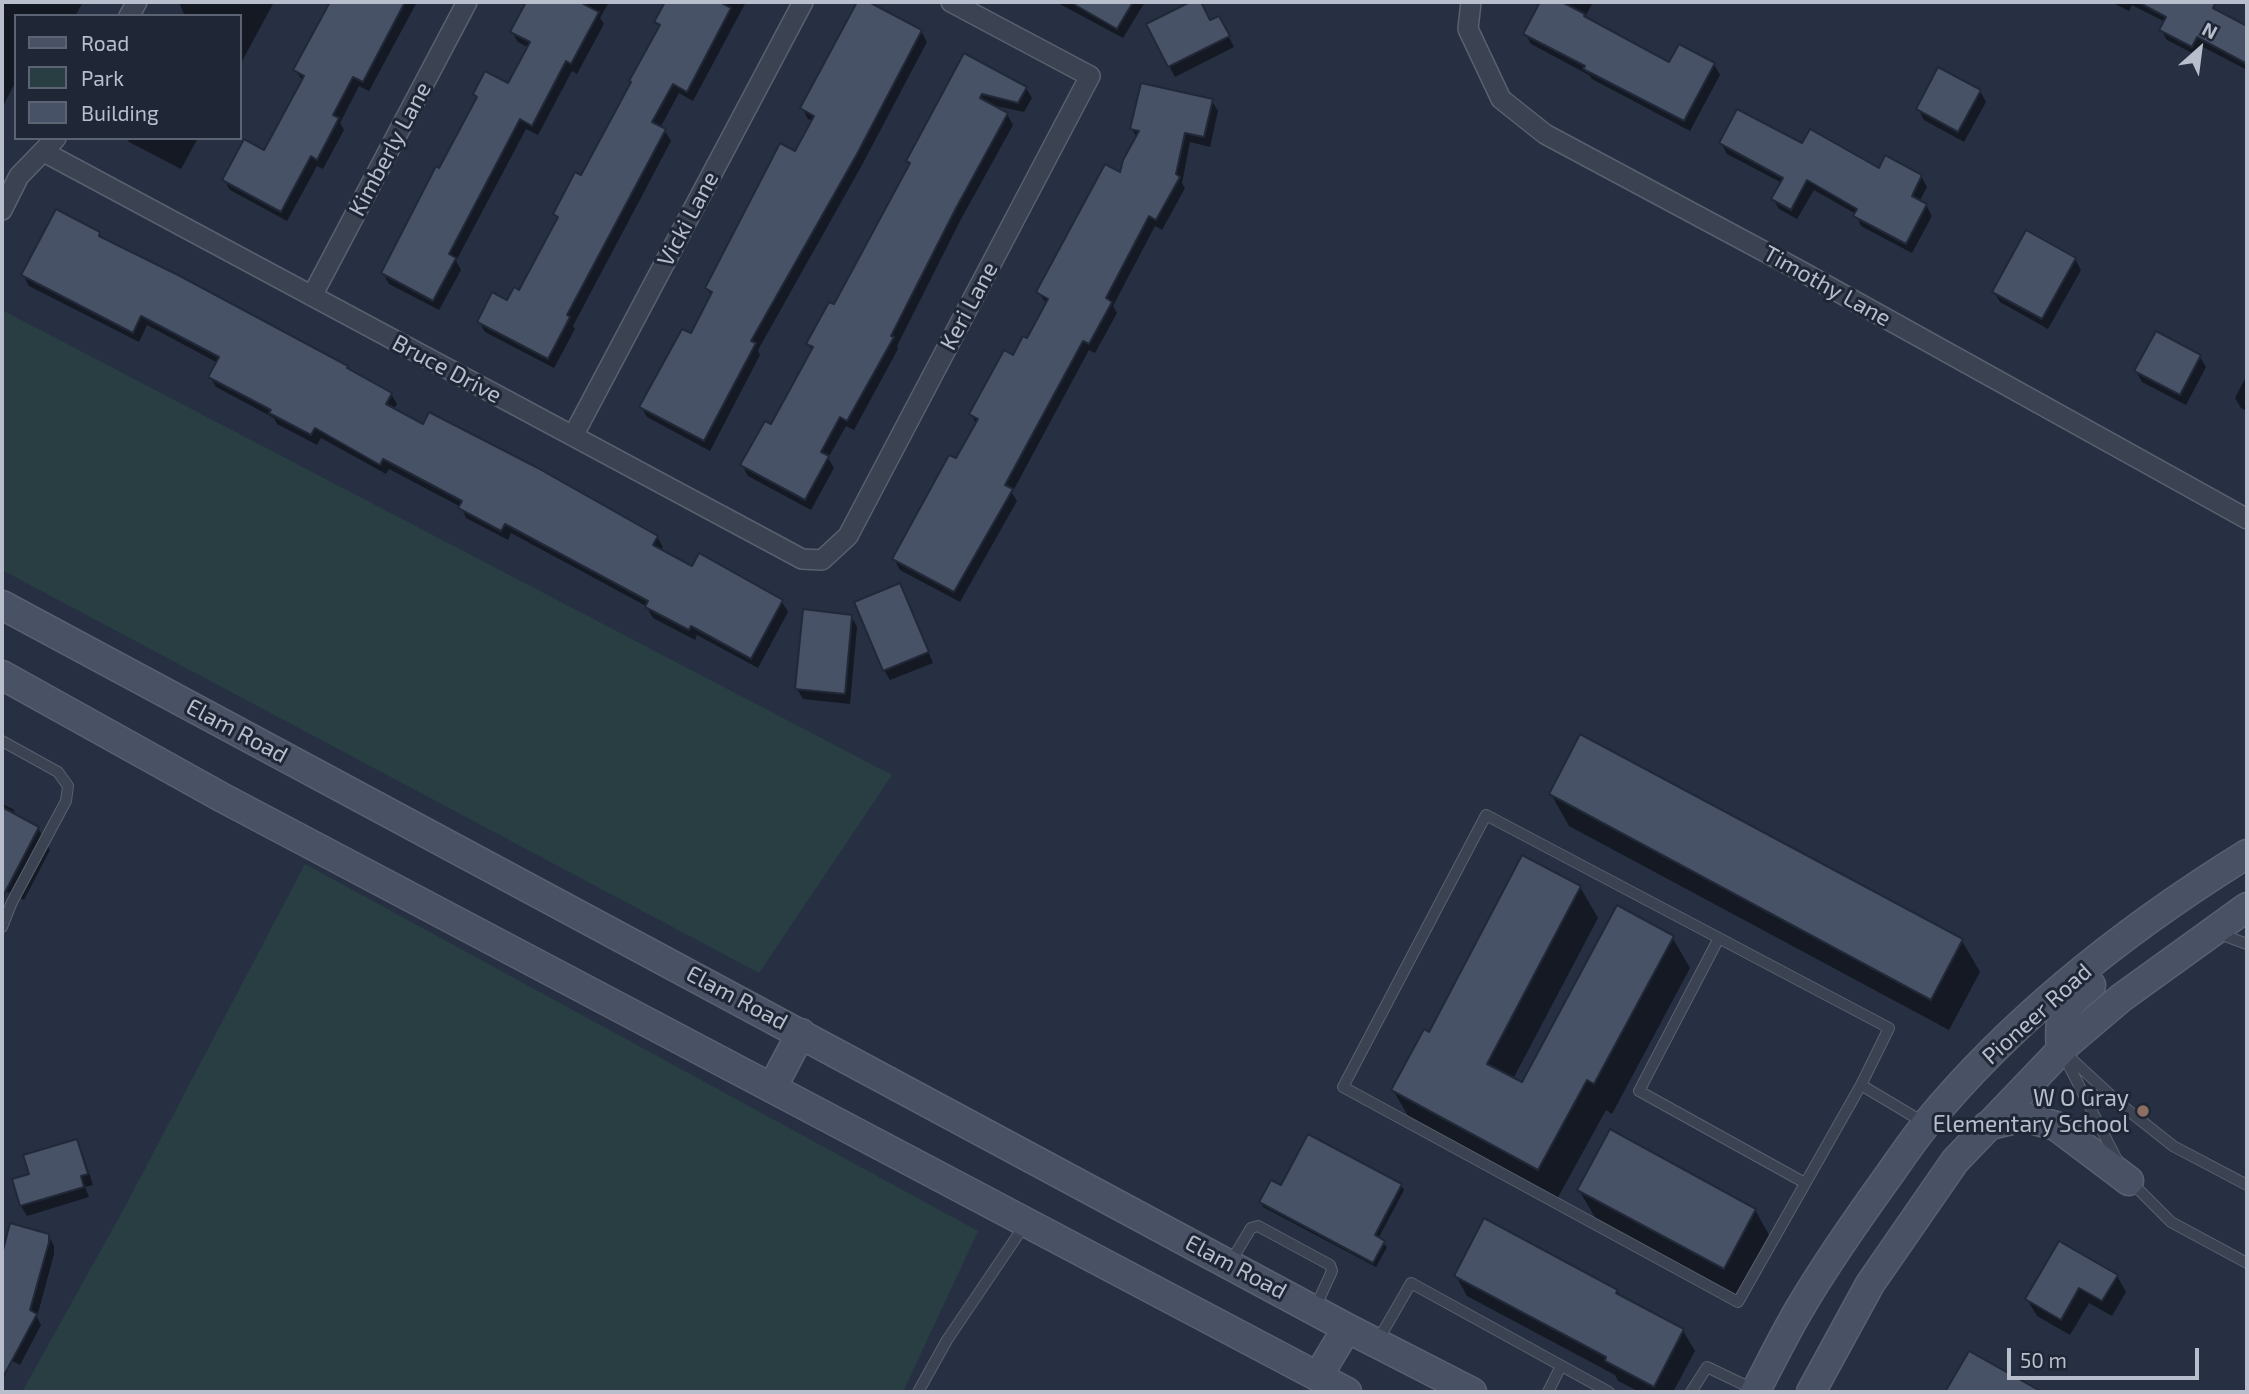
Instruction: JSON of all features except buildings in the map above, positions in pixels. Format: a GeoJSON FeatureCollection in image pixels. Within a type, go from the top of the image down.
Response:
{"type":"FeatureCollection","features":[{"type":"Feature","properties":{"kind":"main road","name":"Elam Road"},"geometry":{"type":"LineString","coordinates":[[3,607],[801,1032],[1347,1328],[1472,1392]]}},
{"type":"Feature","properties":{"kind":"main road"},"geometry":{"type":"LineString","coordinates":[[2,675],[223,798],[1026,1223],[1316,1380],[1347,1392]]}},
{"type":"Feature","properties":{"kind":"main road"},"geometry":{"type":"LineString","coordinates":[[2061,1050],[2059,1024],[2066,1009],[2121,960],[2225,886],[2240,858]]}},
{"type":"Feature","properties":{"kind":"main road","name":"Pioneer Road"},"geometry":{"type":"LineString","coordinates":[[1756,1392],[1799,1309],[1847,1233],[1926,1124],[2036,1010],[2119,942],[2191,889],[2240,858]]}},
{"type":"Feature","properties":{"kind":"main road","name":"Pioneer Road"},"geometry":{"type":"LineString","coordinates":[[1811,1392],[1871,1284],[1963,1153],[1987,1126],[2061,1050],[2121,998],[2247,907]]}},
{"type":"Feature","properties":{"kind":"main road"},"geometry":{"type":"LineString","coordinates":[[772,1088],[801,1032]]}},
{"type":"Feature","properties":{"kind":"main road"},"geometry":{"type":"LineString","coordinates":[[1987,1126],[2024,1117],[2056,1126],[2129,1181]]}},
{"type":"Feature","properties":{"kind":"main road"},"geometry":{"type":"LineString","coordinates":[[1926,1124],[1963,1153]]}},
{"type":"Feature","properties":{"kind":"main road"},"geometry":{"type":"LineString","coordinates":[[1316,1380],[1347,1328]]}},
{"type":"Feature","properties":{"kind":"street","name":"Kimberly Lane"},"geometry":{"type":"LineString","coordinates":[[312,296],[467,2]]}},
{"type":"Feature","properties":{"kind":"street","name":"Vicki Lane"},"geometry":{"type":"LineString","coordinates":[[573,436],[803,2]]}},
{"type":"Feature","properties":{"kind":"street","name":"Keri Lane"},"geometry":{"type":"LineString","coordinates":[[848,536],[1090,76],[951,2]]}},
{"type":"Feature","properties":{"kind":"street","name":"Timothy Lane"},"geometry":{"type":"LineString","coordinates":[[1471,2],[1468,29],[1500,99],[1545,134],[1809,275],[2247,519]]}},
{"type":"Feature","properties":{"kind":"street","name":"Bruce Drive"},"geometry":{"type":"LineString","coordinates":[[50,145],[312,296],[802,559],[822,560],[848,536]]}},
{"type":"Feature","properties":{"kind":"street"},"geometry":{"type":"LineString","coordinates":[[2,210],[19,176],[50,145]]}},
{"type":"Feature","properties":{"kind":"lane"},"geometry":{"type":"LineString","coordinates":[[2,741],[58,772],[68,786],[66,801],[2,926]]}},
{"type":"Feature","properties":{"kind":"lane"},"geometry":{"type":"LineString","coordinates":[[1486,816],[1718,938],[1889,1028],[1861,1085],[1738,1301],[1343,1087],[1486,816]]}},
{"type":"Feature","properties":{"kind":"lane"},"geometry":{"type":"LineString","coordinates":[[2213,931],[2247,944]]}},
{"type":"Feature","properties":{"kind":"lane"},"geometry":{"type":"LineString","coordinates":[[1718,938],[1639,1091],[1805,1183]]}},
{"type":"Feature","properties":{"kind":"lane"},"geometry":{"type":"LineString","coordinates":[[2061,1050],[2129,1181],[2171,1222],[2247,1263]]}},
{"type":"Feature","properties":{"kind":"lane"},"geometry":{"type":"LineString","coordinates":[[2061,1050],[2119,1103],[2173,1146],[2247,1185]]}},
{"type":"Feature","properties":{"kind":"lane"},"geometry":{"type":"LineString","coordinates":[[1861,1085],[1926,1124]]}},
{"type":"Feature","properties":{"kind":"lane"},"geometry":{"type":"LineString","coordinates":[[918,1392],[947,1340],[1026,1223]]}},
{"type":"Feature","properties":{"kind":"lane"},"geometry":{"type":"LineString","coordinates":[[1229,1264],[1251,1228],[1258,1226],[1331,1265],[1332,1272],[1314,1310]]}},
{"type":"Feature","properties":{"kind":"lane"},"geometry":{"type":"LineString","coordinates":[[1377,1343],[1412,1283],[1561,1366],[1595,1389],[1609,1392]]}},
{"type":"Feature","properties":{"kind":"lane"},"geometry":{"type":"LineString","coordinates":[[1548,1392],[1561,1366]]}},
{"type":"Feature","properties":{"kind":"lane"},"geometry":{"type":"LineString","coordinates":[[1690,1392],[1707,1367],[1756,1392]]}},
{"type":"Feature","properties":{"kind":"green space"},"geometry":{"type":"Polygon","coordinates":[[[2,310],[892,775],[759,973],[2,570],[2,310]]]}},
{"type":"Feature","properties":{"kind":"green space"},"geometry":{"type":"Polygon","coordinates":[[[305,864],[978,1231],[903,1392],[22,1392],[126,1205],[305,864]]]}},
{"type":"Feature","properties":{"kind":"place","name":"W O Gray Elementary School"},"geometry":{"type":"Point","coordinates":[2143,1111]}}]}
